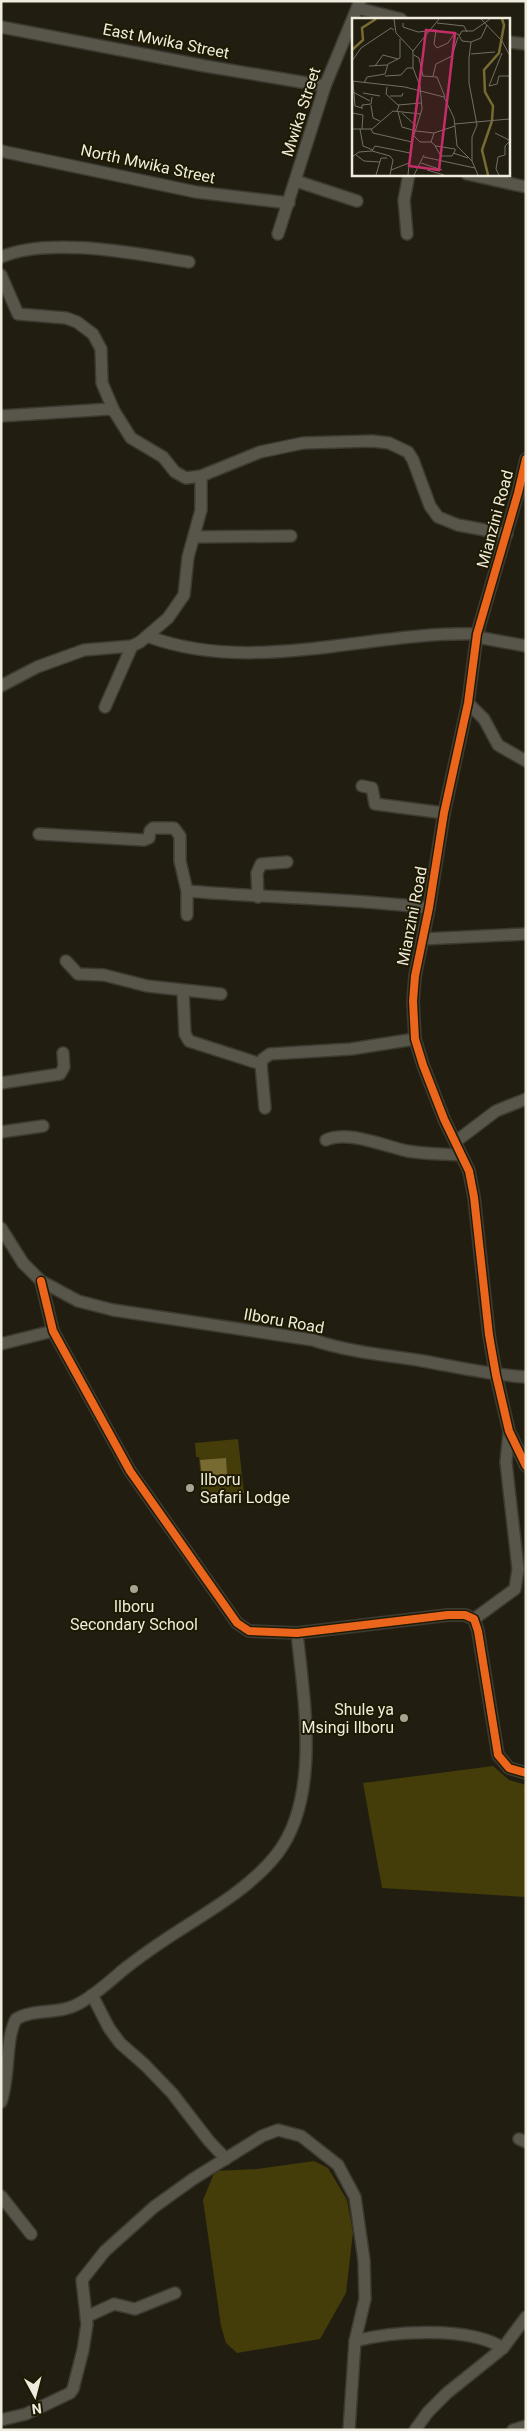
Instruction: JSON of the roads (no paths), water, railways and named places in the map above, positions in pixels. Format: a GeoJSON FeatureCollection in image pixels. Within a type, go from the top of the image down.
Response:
{"type":"FeatureCollection","features":[{"type":"Feature","properties":{"kind":"street"},"geometry":{"type":"LineString","coordinates":[[358,5],[397,18]]}},
{"type":"Feature","properties":{"kind":"street","name":"Mwika Street"},"geometry":{"type":"LineString","coordinates":[[353,18],[358,5]]}},
{"type":"Feature","properties":{"kind":"street","name":"Mwika Street"},"geometry":{"type":"LineString","coordinates":[[278,234],[325,86],[352,20]]}},
{"type":"Feature","properties":{"kind":"street","name":"East Mwika Street"},"geometry":{"type":"LineString","coordinates":[[1,27],[204,66],[325,86]]}},
{"type":"Feature","properties":{"kind":"street"},"geometry":{"type":"LineString","coordinates":[[510,42],[526,44]]}},
{"type":"Feature","properties":{"kind":"street","name":"North Mwika Street"},"geometry":{"type":"LineString","coordinates":[[1,151],[196,192],[289,203]]}},
{"type":"Feature","properties":{"kind":"street"},"geometry":{"type":"LineString","coordinates":[[407,234],[404,200],[409,175]]}},
{"type":"Feature","properties":{"kind":"street"},"geometry":{"type":"LineString","coordinates":[[472,175],[526,187]]}},
{"type":"Feature","properties":{"kind":"street"},"geometry":{"type":"LineString","coordinates":[[296,181],[357,201]]}},
{"type":"Feature","properties":{"kind":"street"},"geometry":{"type":"LineString","coordinates":[[1,257],[19,251],[57,247],[189,262]]}},
{"type":"Feature","properties":{"kind":"street"},"geometry":{"type":"LineString","coordinates":[[1,275],[18,314],[66,318],[77,322],[93,334],[101,349],[102,383],[114,411],[131,438],[163,457],[180,476],[200,476],[260,452],[303,443],[372,441],[389,444],[402,448],[413,460],[430,506],[438,517],[458,525],[507,534]]}},
{"type":"Feature","properties":{"kind":"street"},"geometry":{"type":"LineString","coordinates":[[1,416],[104,408],[114,411]]}},
{"type":"Feature","properties":{"kind":"street","name":"Mianzini Road"},"geometry":{"type":"LineString","coordinates":[[496,1375],[474,1197],[469,1171],[423,1065],[415,1039],[413,993],[444,813],[468,703],[477,636],[507,534],[526,459]]}},
{"type":"Feature","properties":{"kind":"street"},"geometry":{"type":"LineString","coordinates":[[1,686],[37,667],[84,650],[132,646],[168,618],[184,595],[188,557],[201,510],[200,476]]}},
{"type":"Feature","properties":{"kind":"street"},"geometry":{"type":"LineString","coordinates":[[194,537],[291,536]]}},
{"type":"Feature","properties":{"kind":"street"},"geometry":{"type":"LineString","coordinates":[[147,636],[197,650],[243,653],[440,635],[477,636],[526,646]]}},
{"type":"Feature","properties":{"kind":"street"},"geometry":{"type":"LineString","coordinates":[[105,707],[132,646]]}},
{"type":"Feature","properties":{"kind":"street"},"geometry":{"type":"LineString","coordinates":[[468,703],[484,719],[498,745],[526,761]]}},
{"type":"Feature","properties":{"kind":"street"},"geometry":{"type":"LineString","coordinates":[[362,786],[372,788],[375,804],[444,813]]}},
{"type":"Feature","properties":{"kind":"street"},"geometry":{"type":"LineString","coordinates":[[39,834],[144,840],[149,838],[150,831],[153,828],[174,828],[180,836],[180,861],[187,891],[187,915]]}},
{"type":"Feature","properties":{"kind":"street"},"geometry":{"type":"LineString","coordinates":[[258,897],[258,874],[261,864],[288,862]]}},
{"type":"Feature","properties":{"kind":"street"},"geometry":{"type":"LineString","coordinates":[[187,891],[258,897],[385,902],[429,908]]}},
{"type":"Feature","properties":{"kind":"street"},"geometry":{"type":"LineString","coordinates":[[423,939],[526,934]]}},
{"type":"Feature","properties":{"kind":"street"},"geometry":{"type":"LineString","coordinates":[[66,960],[78,974],[104,975],[147,986],[221,994]]}},
{"type":"Feature","properties":{"kind":"street"},"geometry":{"type":"LineString","coordinates":[[183,991],[185,1034],[189,1041],[261,1064]]}},
{"type":"Feature","properties":{"kind":"street"},"geometry":{"type":"LineString","coordinates":[[265,1108],[261,1064],[263,1059],[270,1054],[351,1049],[415,1039]]}},
{"type":"Feature","properties":{"kind":"street"},"geometry":{"type":"LineString","coordinates":[[1,1083],[60,1074],[64,1068],[62,1053]]}},
{"type":"Feature","properties":{"kind":"street"},"geometry":{"type":"LineString","coordinates":[[455,1142],[496,1111],[526,1099]]}},
{"type":"Feature","properties":{"kind":"street"},"geometry":{"type":"LineString","coordinates":[[1,1132],[43,1126]]}},
{"type":"Feature","properties":{"kind":"street"},"geometry":{"type":"LineString","coordinates":[[326,1140],[340,1136],[380,1143],[406,1151],[461,1155]]}},
{"type":"Feature","properties":{"kind":"street","name":"Ilboru Road"},"geometry":{"type":"LineString","coordinates":[[1,1228],[23,1263],[40,1281],[78,1301],[113,1310],[313,1340],[338,1348],[423,1361],[496,1375],[526,1377]]}},
{"type":"Feature","properties":{"kind":"street"},"geometry":{"type":"LineString","coordinates":[[40,1281],[53,1331],[130,1472],[236,1623],[249,1631],[297,1633],[448,1615],[465,1615],[474,1618]]}},
{"type":"Feature","properties":{"kind":"street"},"geometry":{"type":"LineString","coordinates":[[1,1344],[53,1331]]}},
{"type":"Feature","properties":{"kind":"street"},"geometry":{"type":"LineString","coordinates":[[496,1375],[509,1432],[526,1466]]}},
{"type":"Feature","properties":{"kind":"street"},"geometry":{"type":"LineString","coordinates":[[474,1618],[508,1596],[517,1584],[518,1569],[506,1462],[509,1432]]}},
{"type":"Feature","properties":{"kind":"street"},"geometry":{"type":"LineString","coordinates":[[474,1618],[478,1631],[498,1755],[509,1768],[526,1774]]}},
{"type":"Feature","properties":{"kind":"street"},"geometry":{"type":"LineString","coordinates":[[1,2102],[8,2070],[11,2031],[16,2019],[67,2009],[92,1995],[136,1960],[242,1888],[262,1871],[277,1854],[288,1836],[300,1801],[306,1741],[305,1705],[297,1633]]}},
{"type":"Feature","properties":{"kind":"street"},"geometry":{"type":"LineString","coordinates":[[92,1995],[109,2028],[120,2043],[146,2065],[172,2093],[209,2141],[226,2159]]}},
{"type":"Feature","properties":{"kind":"street"},"geometry":{"type":"LineString","coordinates":[[1,2420],[26,2414],[70,2393],[73,2389],[83,2350],[86,2317],[81,2286],[82,2280],[90,2268],[121,2235],[154,2207],[262,2136],[278,2130],[301,2136],[338,2165],[354,2197],[364,2260],[364,2305],[355,2341],[349,2430]]}},
{"type":"Feature","properties":{"kind":"street"},"geometry":{"type":"LineString","coordinates":[[1,2196],[30,2234]]}},
{"type":"Feature","properties":{"kind":"street"},"geometry":{"type":"LineString","coordinates":[[86,2317],[114,2304],[135,2309],[175,2293]]}},
{"type":"Feature","properties":{"kind":"street"},"geometry":{"type":"LineString","coordinates":[[415,2430],[428,2412],[447,2393],[504,2348],[526,2317]]}},
{"type":"Feature","properties":{"kind":"street"},"geometry":{"type":"LineString","coordinates":[[355,2341],[378,2336],[409,2334],[467,2334],[494,2341],[504,2348]]}},
{"type":"Feature","properties":{"kind":"street"},"geometry":{"type":"LineString","coordinates":[[513,2430],[526,2426]]}},
{"type":"Feature","properties":{"kind":"place","name":"Ilboru Safari Lodge"},"geometry":{"type":"Point","coordinates":[190,1488]}},
{"type":"Feature","properties":{"kind":"place","name":"Ilboru Secondary School"},"geometry":{"type":"Point","coordinates":[134,1589]}},
{"type":"Feature","properties":{"kind":"place","name":"Shule ya Msingi Ilboru"},"geometry":{"type":"Point","coordinates":[404,1718]}}]}
